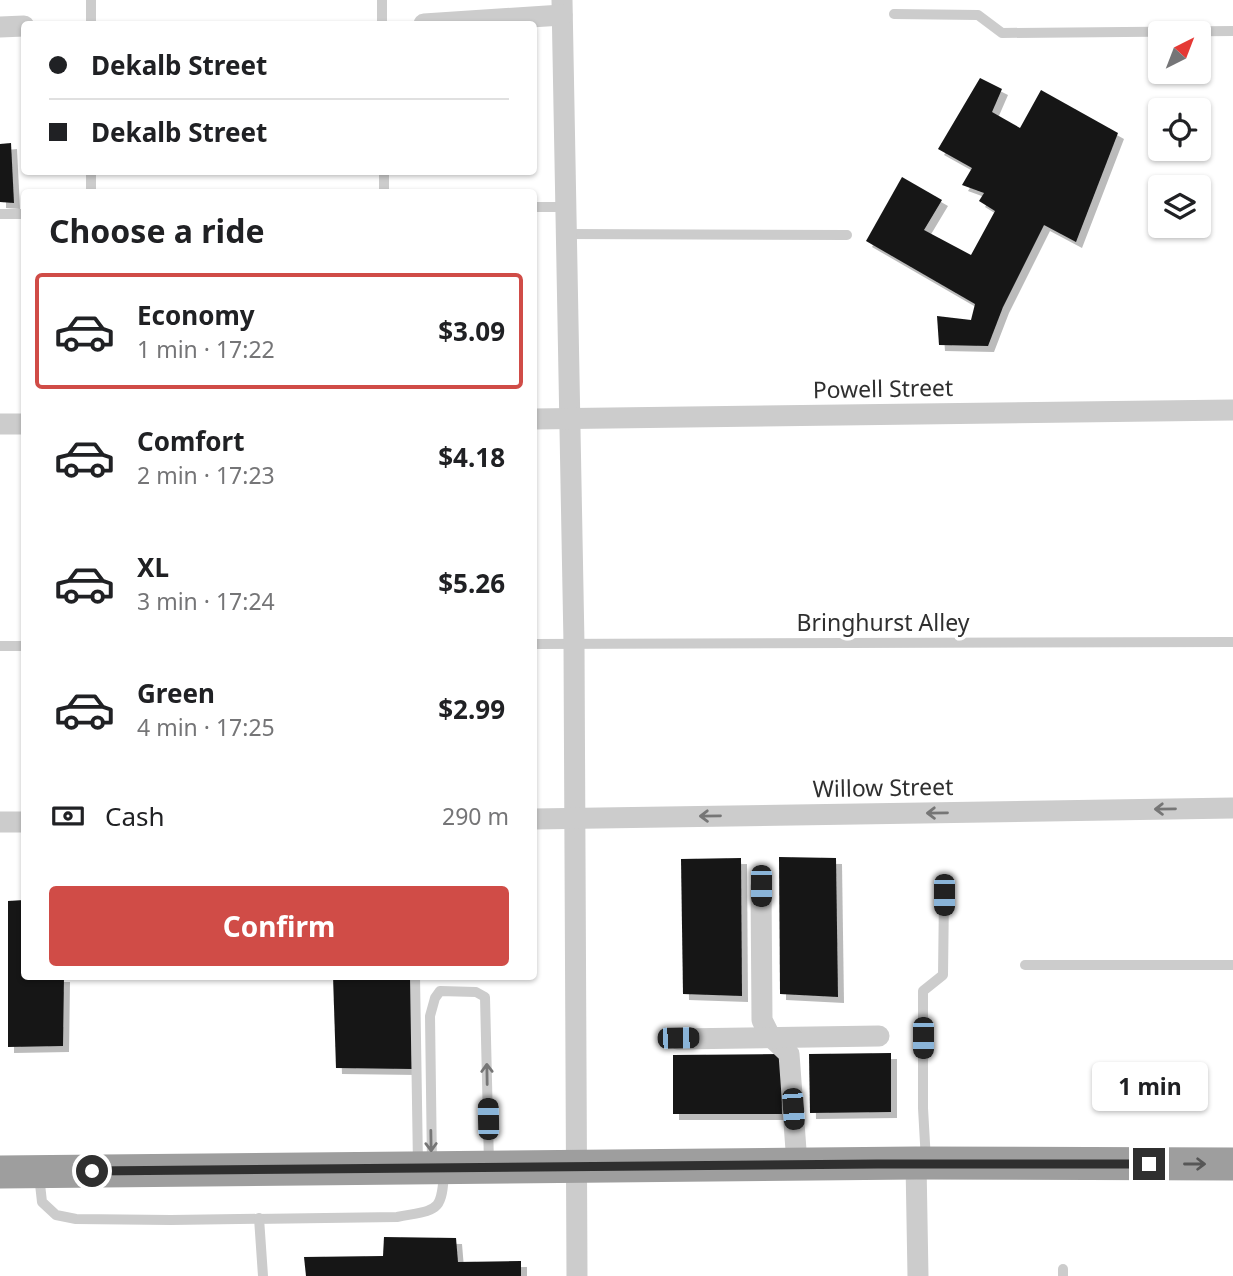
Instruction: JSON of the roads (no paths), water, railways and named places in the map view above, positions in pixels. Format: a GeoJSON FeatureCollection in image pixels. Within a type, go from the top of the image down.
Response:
{"type":"FeatureCollection","features":[{"type":"Feature","properties":{"kind":"highway"},"geometry":{"type":"LineString","coordinates":[[0,1172],[921,1163],[1233,1164]]}},
{"type":"Feature","properties":{"kind":"street"},"geometry":{"type":"LineString","coordinates":[[450,21],[562,8],[574,644],[577,1276]]}},
{"type":"Feature","properties":{"kind":"street"},"geometry":{"type":"LineString","coordinates":[[0,27],[21,26]]}},
{"type":"Feature","properties":{"kind":"street","name":"Powell Street"},"geometry":{"type":"LineString","coordinates":[[537,419],[1233,410]]}},
{"type":"Feature","properties":{"kind":"street"},"geometry":{"type":"LineString","coordinates":[[0,424],[21,424]]}},
{"type":"Feature","properties":{"kind":"street","name":"Willow Street"},"geometry":{"type":"LineString","coordinates":[[537,819],[1233,808]]}},
{"type":"Feature","properties":{"kind":"street"},"geometry":{"type":"LineString","coordinates":[[0,822],[21,822]]}},
{"type":"Feature","properties":{"kind":"street"},"geometry":{"type":"LineString","coordinates":[[761,886],[762,1020],[770,1036],[789,1054],[797,1164]]}},
{"type":"Feature","properties":{"kind":"street"},"geometry":{"type":"LineString","coordinates":[[678,1038],[879,1036]]}},
{"type":"Feature","properties":{"kind":"street"},"geometry":{"type":"LineString","coordinates":[[918,1276],[921,1163]]}},
{"type":"Feature","properties":{"kind":"lane"},"geometry":{"type":"LineString","coordinates":[[91,0],[91,21]]}},
{"type":"Feature","properties":{"kind":"lane"},"geometry":{"type":"LineString","coordinates":[[382,0],[382,21]]}},
{"type":"Feature","properties":{"kind":"lane"},"geometry":{"type":"LineString","coordinates":[[894,14],[978,15],[1002,33],[1233,31]]}},
{"type":"Feature","properties":{"kind":"lane"},"geometry":{"type":"LineString","coordinates":[[537,207],[566,207]]}},
{"type":"Feature","properties":{"kind":"lane"},"geometry":{"type":"LineString","coordinates":[[0,214],[21,214]]}},
{"type":"Feature","properties":{"kind":"lane"},"geometry":{"type":"LineString","coordinates":[[566,234],[847,235]]}},
{"type":"Feature","properties":{"kind":"lane","name":"Bringhurst Alley"},"geometry":{"type":"LineString","coordinates":[[537,644],[1233,642]]}},
{"type":"Feature","properties":{"kind":"lane"},"geometry":{"type":"LineString","coordinates":[[0,646],[21,646]]}},
{"type":"Feature","properties":{"kind":"lane"},"geometry":{"type":"LineString","coordinates":[[921,1163],[923,991],[943,975],[944,895]]}},
{"type":"Feature","properties":{"kind":"lane"},"geometry":{"type":"LineString","coordinates":[[1025,965],[1233,965]]}},
{"type":"Feature","properties":{"kind":"lane"},"geometry":{"type":"LineString","coordinates":[[39,1172],[42,1202],[56,1215],[76,1219],[397,1217],[432,1210],[443,1198],[431,1168],[415,980]]}},
{"type":"Feature","properties":{"kind":"lane"},"geometry":{"type":"LineString","coordinates":[[431,1168],[429,1016],[440,991],[476,992],[485,997],[489,1167]]}},
{"type":"Feature","properties":{"kind":"lane"},"geometry":{"type":"LineString","coordinates":[[259,1218],[263,1276]]}}]}
